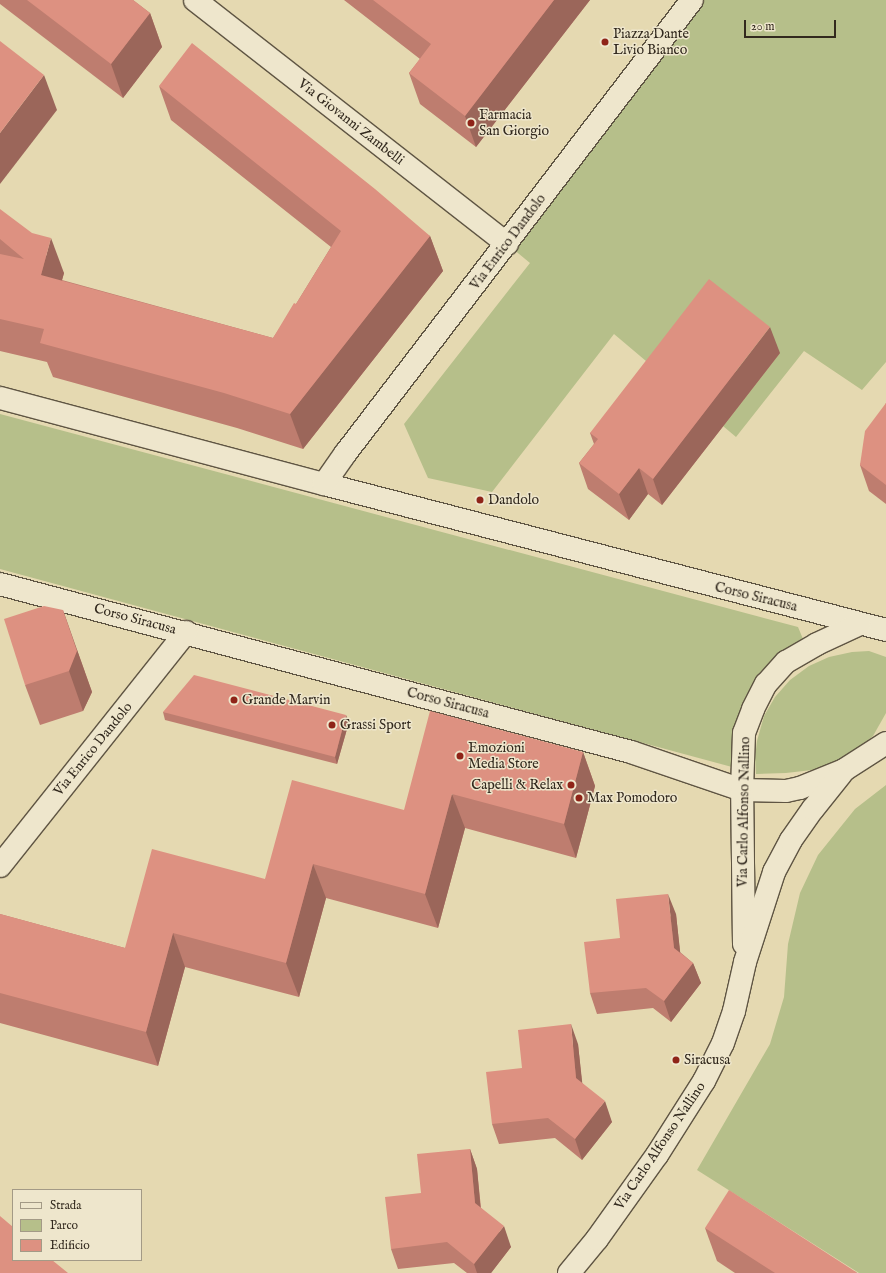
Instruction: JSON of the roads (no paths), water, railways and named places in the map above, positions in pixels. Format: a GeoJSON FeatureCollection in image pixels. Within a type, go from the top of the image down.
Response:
{"type":"FeatureCollection","features":[{"type":"Feature","properties":{"kind":"street","name":"Via Giovanni Zambelli"},"geometry":{"type":"LineString","coordinates":[[195,0],[507,244]]}},
{"type":"Feature","properties":{"kind":"street","name":"Via Enrico Dandolo"},"geometry":{"type":"LineString","coordinates":[[324,484],[345,454],[692,0]]}},
{"type":"Feature","properties":{"kind":"street","name":"Corso Siracusa"},"geometry":{"type":"LineString","coordinates":[[0,398],[886,630]]}},
{"type":"Feature","properties":{"kind":"street","name":"Corso Siracusa"},"geometry":{"type":"LineString","coordinates":[[0,584],[186,632],[631,752],[742,790],[786,791],[821,781],[844,770],[883,742]]}},
{"type":"Feature","properties":{"kind":"street","name":"Via Carlo Alfonso Nallino"},"geometry":{"type":"LineString","coordinates":[[745,962],[742,790],[744,733],[753,709],[766,684],[786,662],[817,644],[860,624]]}},
{"type":"Feature","properties":{"kind":"street","name":"Via Enrico Dandolo"},"geometry":{"type":"LineString","coordinates":[[0,866],[186,632]]}},
{"type":"Feature","properties":{"kind":"street","name":"Via Carlo Alfonso Nallino"},"geometry":{"type":"LineString","coordinates":[[569,1273],[597,1239],[657,1155],[704,1081],[724,1043],[734,1011],[745,962],[774,872],[791,840],[844,770]]}},
{"type":"Feature","properties":{"kind":"place","name":"Piazza Dante Livio Bianco"},"geometry":{"type":"Point","coordinates":[605,42]}},
{"type":"Feature","properties":{"kind":"place","name":"Farmacia San Giorgio"},"geometry":{"type":"Point","coordinates":[471,123]}},
{"type":"Feature","properties":{"kind":"place","name":"Dandolo"},"geometry":{"type":"Point","coordinates":[480,500]}},
{"type":"Feature","properties":{"kind":"place","name":"Grande Marvin"},"geometry":{"type":"Point","coordinates":[234,700]}},
{"type":"Feature","properties":{"kind":"place","name":"Grassi Sport"},"geometry":{"type":"Point","coordinates":[332,725]}},
{"type":"Feature","properties":{"kind":"place","name":"Emozioni Media Store"},"geometry":{"type":"Point","coordinates":[460,756]}},
{"type":"Feature","properties":{"kind":"place","name":"Capelli & Relax"},"geometry":{"type":"Point","coordinates":[571,785]}},
{"type":"Feature","properties":{"kind":"place","name":"Max Pomodoro"},"geometry":{"type":"Point","coordinates":[579,798]}},
{"type":"Feature","properties":{"kind":"place","name":"Siracusa"},"geometry":{"type":"Point","coordinates":[676,1060]}}]}
